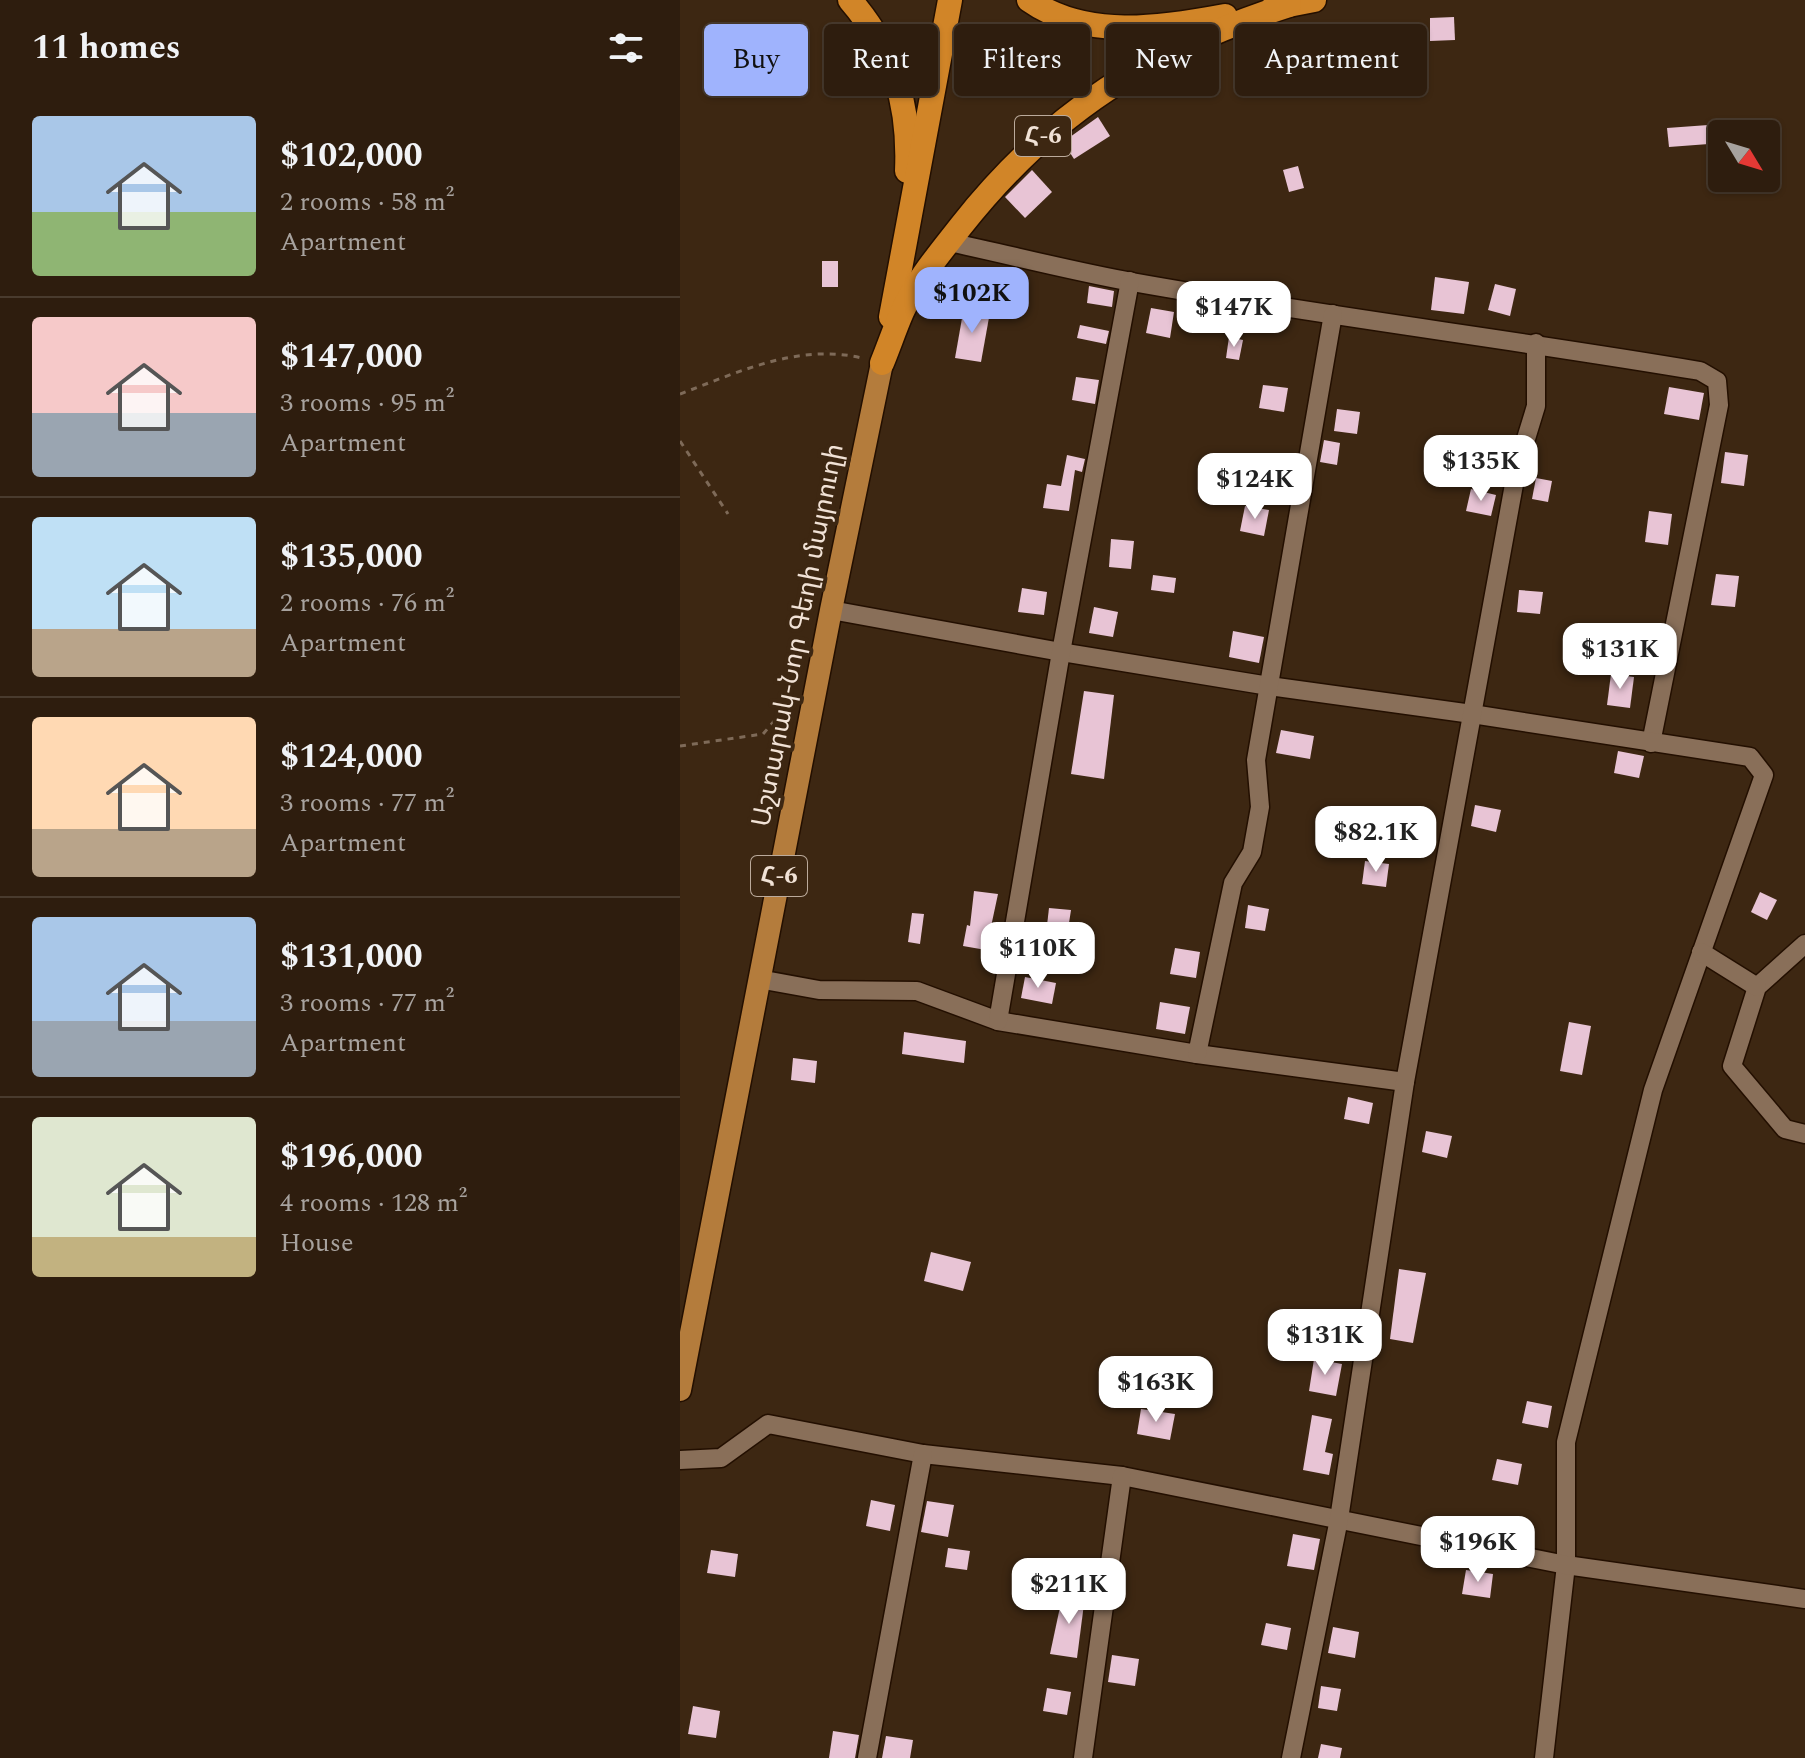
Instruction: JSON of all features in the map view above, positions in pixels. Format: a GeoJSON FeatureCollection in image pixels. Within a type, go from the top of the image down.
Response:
{"type":"FeatureCollection","features":[{"type":"Feature","properties":{"kind":"highway"},"geometry":{"type":"LineString","coordinates":[[850,0],[888,56],[904,101],[908,150],[904,255]]}},
{"type":"Feature","properties":{"kind":"highway"},"geometry":{"type":"LineString","coordinates":[[882,363],[950,0]]}},
{"type":"Feature","properties":{"kind":"highway"},"geometry":{"type":"LineString","coordinates":[[1029,0],[1055,15],[1073,20],[1107,26],[1141,27],[1193,22],[1314,0]]}},
{"type":"Feature","properties":{"kind":"highway","name":"Հ-6"},"geometry":{"type":"LineString","coordinates":[[882,363],[903,310],[949,242],[982,200],[1031,147],[1070,114],[1120,81],[1197,38],[1289,5]]}},
{"type":"Feature","properties":{"kind":"main road","name":"Աշտարակ-Նոր Գեղի մայրուղի"},"geometry":{"type":"LineString","coordinates":[[680,1390],[882,363]]}},
{"type":"Feature","properties":{"kind":"street"},"geometry":{"type":"LineString","coordinates":[[949,242],[1130,281],[1700,371],[1717,381],[1719,405],[1651,743]]}},
{"type":"Feature","properties":{"kind":"street"},"geometry":{"type":"LineString","coordinates":[[998,1021],[1061,652],[1130,281]]}},
{"type":"Feature","properties":{"kind":"street"},"geometry":{"type":"LineString","coordinates":[[1197,1054],[1233,883],[1252,852],[1260,807],[1256,760],[1333,314]]}},
{"type":"Feature","properties":{"kind":"street"},"geometry":{"type":"LineString","coordinates":[[1291,1758],[1339,1519],[1405,1082],[1517,468],[1536,406],[1536,343]]}},
{"type":"Feature","properties":{"kind":"street"},"geometry":{"type":"LineString","coordinates":[[831,610],[1269,686],[1750,757],[1764,775],[1653,1090],[1566,1442],[1566,1565],[1544,1758]]}},
{"type":"Feature","properties":{"kind":"street"},"geometry":{"type":"LineString","coordinates":[[1805,944],[1757,987],[1732,1066],[1785,1129],[1805,1134]]}},
{"type":"Feature","properties":{"kind":"street"},"geometry":{"type":"LineString","coordinates":[[1701,952],[1757,987]]}},
{"type":"Feature","properties":{"kind":"street"},"geometry":{"type":"LineString","coordinates":[[759,979],[819,990],[917,991],[998,1021],[1197,1054],[1405,1082]]}},
{"type":"Feature","properties":{"kind":"street"},"geometry":{"type":"LineString","coordinates":[[680,1460],[721,1458],[768,1424],[923,1454],[1122,1476],[1566,1565],[1805,1599]]}},
{"type":"Feature","properties":{"kind":"street"},"geometry":{"type":"LineString","coordinates":[[867,1758],[923,1454]]}},
{"type":"Feature","properties":{"kind":"street"},"geometry":{"type":"LineString","coordinates":[[1083,1758],[1122,1476]]}},
{"type":"Feature","properties":{"kind":"path"},"geometry":{"type":"LineString","coordinates":[[680,394],[756,365],[814,353],[849,355],[882,363]]}},
{"type":"Feature","properties":{"kind":"path"},"geometry":{"type":"LineString","coordinates":[[680,441],[728,514]]}},
{"type":"Feature","properties":{"kind":"path"},"geometry":{"type":"LineString","coordinates":[[680,746],[763,734],[776,719],[810,718]]}},
{"type":"Feature","properties":{"kind":"building"},"geometry":{"type":"Polygon","coordinates":[[[1454,17],[1455,40],[1430,41],[1430,18],[1454,17]]]}},
{"type":"Feature","properties":{"kind":"building"},"geometry":{"type":"Polygon","coordinates":[[[1098,117],[1110,136],[1074,159],[1063,142],[1098,117]]]}},
{"type":"Feature","properties":{"kind":"building"},"geometry":{"type":"Polygon","coordinates":[[[1708,125],[1708,144],[1669,147],[1667,128],[1708,125]]]}},
{"type":"Feature","properties":{"kind":"building"},"geometry":{"type":"Polygon","coordinates":[[[1298,166],[1304,188],[1289,192],[1283,170],[1298,166]]]}},
{"type":"Feature","properties":{"kind":"building"},"geometry":{"type":"Polygon","coordinates":[[[1032,170],[1052,192],[1025,218],[1005,197],[1032,170]]]}},
{"type":"Feature","properties":{"kind":"building"},"geometry":{"type":"Polygon","coordinates":[[[822,261],[838,261],[838,287],[822,287],[822,261]]]}},
{"type":"Feature","properties":{"kind":"building"},"geometry":{"type":"Polygon","coordinates":[[[1435,277],[1469,282],[1464,314],[1431,310],[1435,277]]]}},
{"type":"Feature","properties":{"kind":"building"},"geometry":{"type":"Polygon","coordinates":[[[1495,284],[1516,289],[1510,316],[1488,310],[1495,284]]]}},
{"type":"Feature","properties":{"kind":"building"},"geometry":{"type":"Polygon","coordinates":[[[1089,286],[1114,291],[1112,307],[1087,303],[1089,286]]]}},
{"type":"Feature","properties":{"kind":"building"},"geometry":{"type":"Polygon","coordinates":[[[964,307],[990,312],[981,362],[955,358],[964,307]]]}},
{"type":"Feature","properties":{"kind":"building"},"geometry":{"type":"Polygon","coordinates":[[[1151,308],[1174,312],[1170,338],[1146,333],[1151,308]]]}},
{"type":"Feature","properties":{"kind":"building"},"geometry":{"type":"Polygon","coordinates":[[[1080,325],[1109,331],[1106,344],[1077,338],[1080,325]]]}},
{"type":"Feature","properties":{"kind":"building"},"geometry":{"type":"Polygon","coordinates":[[[1229,337],[1243,340],[1239,360],[1226,358],[1229,337]]]}},
{"type":"Feature","properties":{"kind":"building"},"geometry":{"type":"Polygon","coordinates":[[[1076,377],[1099,380],[1095,404],[1072,400],[1076,377]]]}},
{"type":"Feature","properties":{"kind":"building"},"geometry":{"type":"Polygon","coordinates":[[[1263,385],[1288,388],[1284,412],[1259,408],[1263,385]]]}},
{"type":"Feature","properties":{"kind":"building"},"geometry":{"type":"Polygon","coordinates":[[[1669,387],[1704,393],[1699,420],[1664,414],[1669,387]]]}},
{"type":"Feature","properties":{"kind":"building"},"geometry":{"type":"Polygon","coordinates":[[[1337,409],[1360,412],[1357,434],[1334,431],[1337,409]]]}},
{"type":"Feature","properties":{"kind":"building"},"geometry":{"type":"Polygon","coordinates":[[[1324,440],[1340,443],[1337,465],[1320,462],[1324,440]]]}},
{"type":"Feature","properties":{"kind":"building"},"geometry":{"type":"Polygon","coordinates":[[[1725,452],[1748,455],[1744,486],[1721,483],[1725,452]]]}},
{"type":"Feature","properties":{"kind":"building"},"geometry":{"type":"Polygon","coordinates":[[[1067,455],[1085,459],[1082,472],[1075,470],[1069,511],[1043,508],[1047,484],[1061,486],[1067,455]]]}},
{"type":"Feature","properties":{"kind":"building"},"geometry":{"type":"Polygon","coordinates":[[[1536,478],[1552,481],[1548,502],[1532,499],[1536,478]]]}},
{"type":"Feature","properties":{"kind":"building"},"geometry":{"type":"Polygon","coordinates":[[[1471,489],[1496,495],[1491,516],[1466,511],[1471,489]]]}},
{"type":"Feature","properties":{"kind":"building"},"geometry":{"type":"Polygon","coordinates":[[[1245,506],[1269,510],[1264,536],[1240,531],[1245,506]]]}},
{"type":"Feature","properties":{"kind":"building"},"geometry":{"type":"Polygon","coordinates":[[[1649,511],[1672,514],[1668,545],[1645,542],[1649,511]]]}},
{"type":"Feature","properties":{"kind":"building"},"geometry":{"type":"Polygon","coordinates":[[[1111,539],[1134,541],[1131,569],[1109,567],[1111,539]]]}},
{"type":"Feature","properties":{"kind":"building"},"geometry":{"type":"Polygon","coordinates":[[[1716,574],[1739,576],[1735,607],[1711,605],[1716,574]]]}},
{"type":"Feature","properties":{"kind":"building"},"geometry":{"type":"Polygon","coordinates":[[[1153,575],[1176,578],[1174,593],[1151,590],[1153,575]]]}},
{"type":"Feature","properties":{"kind":"building"},"geometry":{"type":"Polygon","coordinates":[[[1022,588],[1047,592],[1044,615],[1018,612],[1022,588]]]}},
{"type":"Feature","properties":{"kind":"building"},"geometry":{"type":"Polygon","coordinates":[[[1519,590],[1543,592],[1540,614],[1517,612],[1519,590]]]}},
{"type":"Feature","properties":{"kind":"building"},"geometry":{"type":"Polygon","coordinates":[[[1094,607],[1118,612],[1113,637],[1089,633],[1094,607]]]}},
{"type":"Feature","properties":{"kind":"building"},"geometry":{"type":"Polygon","coordinates":[[[1233,631],[1264,637],[1259,663],[1229,657],[1233,631]]]}},
{"type":"Feature","properties":{"kind":"building"},"geometry":{"type":"Polygon","coordinates":[[[1611,674],[1634,677],[1630,708],[1607,705],[1611,674]]]}},
{"type":"Feature","properties":{"kind":"building"},"geometry":{"type":"Polygon","coordinates":[[[1084,691],[1114,695],[1104,779],[1071,774],[1084,691]]]}},
{"type":"Feature","properties":{"kind":"building"},"geometry":{"type":"Polygon","coordinates":[[[1281,730],[1314,736],[1310,759],[1276,753],[1281,730]]]}},
{"type":"Feature","properties":{"kind":"building"},"geometry":{"type":"Polygon","coordinates":[[[1618,751],[1644,756],[1639,778],[1614,773],[1618,751]]]}},
{"type":"Feature","properties":{"kind":"building"},"geometry":{"type":"Polygon","coordinates":[[[1475,805],[1501,810],[1496,832],[1471,826],[1475,805]]]}},
{"type":"Feature","properties":{"kind":"building"},"geometry":{"type":"Polygon","coordinates":[[[1365,861],[1389,864],[1386,887],[1362,884],[1365,861]]]}},
{"type":"Feature","properties":{"kind":"building"},"geometry":{"type":"Polygon","coordinates":[[[974,891],[998,894],[986,950],[963,946],[967,925],[970,926],[974,891]]]}},
{"type":"Feature","properties":{"kind":"building"},"geometry":{"type":"Polygon","coordinates":[[[1760,892],[1777,900],[1767,920],[1751,912],[1760,892]]]}},
{"type":"Feature","properties":{"kind":"building"},"geometry":{"type":"Polygon","coordinates":[[[1248,905],[1269,909],[1265,931],[1245,928],[1248,905]]]}},
{"type":"Feature","properties":{"kind":"building"},"geometry":{"type":"Polygon","coordinates":[[[1049,908],[1071,910],[1067,936],[1046,934],[1049,908]]]}},
{"type":"Feature","properties":{"kind":"building"},"geometry":{"type":"Polygon","coordinates":[[[912,913],[924,914],[920,944],[908,942],[912,913]]]}},
{"type":"Feature","properties":{"kind":"building"},"geometry":{"type":"Polygon","coordinates":[[[1024,943],[1040,946],[1037,959],[1021,957],[1024,943]]]}},
{"type":"Feature","properties":{"kind":"building"},"geometry":{"type":"Polygon","coordinates":[[[1175,948],[1200,952],[1196,978],[1170,974],[1175,948]]]}},
{"type":"Feature","properties":{"kind":"building"},"geometry":{"type":"Polygon","coordinates":[[[1025,977],[1056,983],[1052,1004],[1021,998],[1025,977]]]}},
{"type":"Feature","properties":{"kind":"building"},"geometry":{"type":"Polygon","coordinates":[[[1160,1002],[1190,1007],[1185,1034],[1156,1029],[1160,1002]]]}},
{"type":"Feature","properties":{"kind":"building"},"geometry":{"type":"Polygon","coordinates":[[[1569,1022],[1591,1026],[1582,1075],[1560,1071],[1569,1022]]]}},
{"type":"Feature","properties":{"kind":"building"},"geometry":{"type":"Polygon","coordinates":[[[904,1032],[966,1041],[964,1063],[902,1054],[904,1032]]]}},
{"type":"Feature","properties":{"kind":"building"},"geometry":{"type":"Polygon","coordinates":[[[793,1058],[817,1061],[815,1083],[791,1080],[793,1058]]]}},
{"type":"Feature","properties":{"kind":"building"},"geometry":{"type":"Polygon","coordinates":[[[1348,1097],[1373,1103],[1369,1124],[1344,1119],[1348,1097]]]}},
{"type":"Feature","properties":{"kind":"building"},"geometry":{"type":"Polygon","coordinates":[[[1426,1131],[1452,1136],[1447,1158],[1422,1152],[1426,1131]]]}},
{"type":"Feature","properties":{"kind":"building"},"geometry":{"type":"Polygon","coordinates":[[[931,1252],[971,1262],[963,1291],[924,1281],[931,1252]]]}},
{"type":"Feature","properties":{"kind":"building"},"geometry":{"type":"Polygon","coordinates":[[[1399,1269],[1426,1273],[1413,1343],[1390,1339],[1399,1269]]]}},
{"type":"Feature","properties":{"kind":"building"},"geometry":{"type":"Polygon","coordinates":[[[1314,1359],[1342,1364],[1336,1396],[1309,1391],[1314,1359]]]}},
{"type":"Feature","properties":{"kind":"building"},"geometry":{"type":"Polygon","coordinates":[[[1527,1401],[1552,1406],[1548,1428],[1522,1423],[1527,1401]]]}},
{"type":"Feature","properties":{"kind":"building"},"geometry":{"type":"Polygon","coordinates":[[[1141,1409],[1175,1414],[1170,1440],[1137,1434],[1141,1409]]]}},
{"type":"Feature","properties":{"kind":"building"},"geometry":{"type":"Polygon","coordinates":[[[1312,1415],[1332,1419],[1325,1452],[1333,1454],[1329,1475],[1303,1470],[1312,1415]]]}},
{"type":"Feature","properties":{"kind":"building"},"geometry":{"type":"Polygon","coordinates":[[[1497,1459],[1522,1464],[1518,1485],[1492,1480],[1497,1459]]]}},
{"type":"Feature","properties":{"kind":"building"},"geometry":{"type":"Polygon","coordinates":[[[871,1500],[895,1505],[890,1531],[866,1526],[871,1500]]]}},
{"type":"Feature","properties":{"kind":"building"},"geometry":{"type":"Polygon","coordinates":[[[927,1501],[954,1505],[948,1537],[921,1532],[927,1501]]]}},
{"type":"Feature","properties":{"kind":"building"},"geometry":{"type":"Polygon","coordinates":[[[1293,1534],[1320,1539],[1314,1570],[1287,1566],[1293,1534]]]}},
{"type":"Feature","properties":{"kind":"building"},"geometry":{"type":"Polygon","coordinates":[[[948,1548],[970,1551],[967,1570],[945,1567],[948,1548]]]}},
{"type":"Feature","properties":{"kind":"building"},"geometry":{"type":"Polygon","coordinates":[[[711,1550],[738,1554],[735,1577],[707,1573],[711,1550]]]}},
{"type":"Feature","properties":{"kind":"building"},"geometry":{"type":"Polygon","coordinates":[[[1466,1570],[1493,1574],[1490,1598],[1462,1594],[1466,1570]]]}},
{"type":"Feature","properties":{"kind":"building"},"geometry":{"type":"Polygon","coordinates":[[[1063,1593],[1085,1596],[1077,1658],[1050,1654],[1063,1593]]]}},
{"type":"Feature","properties":{"kind":"building"},"geometry":{"type":"Polygon","coordinates":[[[1266,1623],[1291,1628],[1287,1650],[1261,1645],[1266,1623]]]}},
{"type":"Feature","properties":{"kind":"building"},"geometry":{"type":"Polygon","coordinates":[[[1333,1627],[1359,1632],[1355,1658],[1328,1653],[1333,1627]]]}},
{"type":"Feature","properties":{"kind":"building"},"geometry":{"type":"Polygon","coordinates":[[[1112,1655],[1139,1659],[1135,1686],[1108,1682],[1112,1655]]]}},
{"type":"Feature","properties":{"kind":"building"},"geometry":{"type":"Polygon","coordinates":[[[1321,1686],[1341,1689],[1337,1711],[1318,1708],[1321,1686]]]}},
{"type":"Feature","properties":{"kind":"building"},"geometry":{"type":"Polygon","coordinates":[[[1047,1688],[1071,1692],[1067,1715],[1043,1711],[1047,1688]]]}},
{"type":"Feature","properties":{"kind":"building"},"geometry":{"type":"Polygon","coordinates":[[[693,1706],[720,1711],[716,1738],[688,1734],[693,1706]]]}},
{"type":"Feature","properties":{"kind":"building"},"geometry":{"type":"Polygon","coordinates":[[[833,1731],[859,1735],[855,1758],[829,1758],[833,1731]]]}},
{"type":"Feature","properties":{"kind":"building"},"geometry":{"type":"Polygon","coordinates":[[[886,1736],[913,1740],[910,1758],[882,1758],[886,1736]]]}},
{"type":"Feature","properties":{"kind":"building"},"geometry":{"type":"Polygon","coordinates":[[[1321,1744],[1342,1748],[1340,1758],[1318,1758],[1321,1744]]]}}]}
